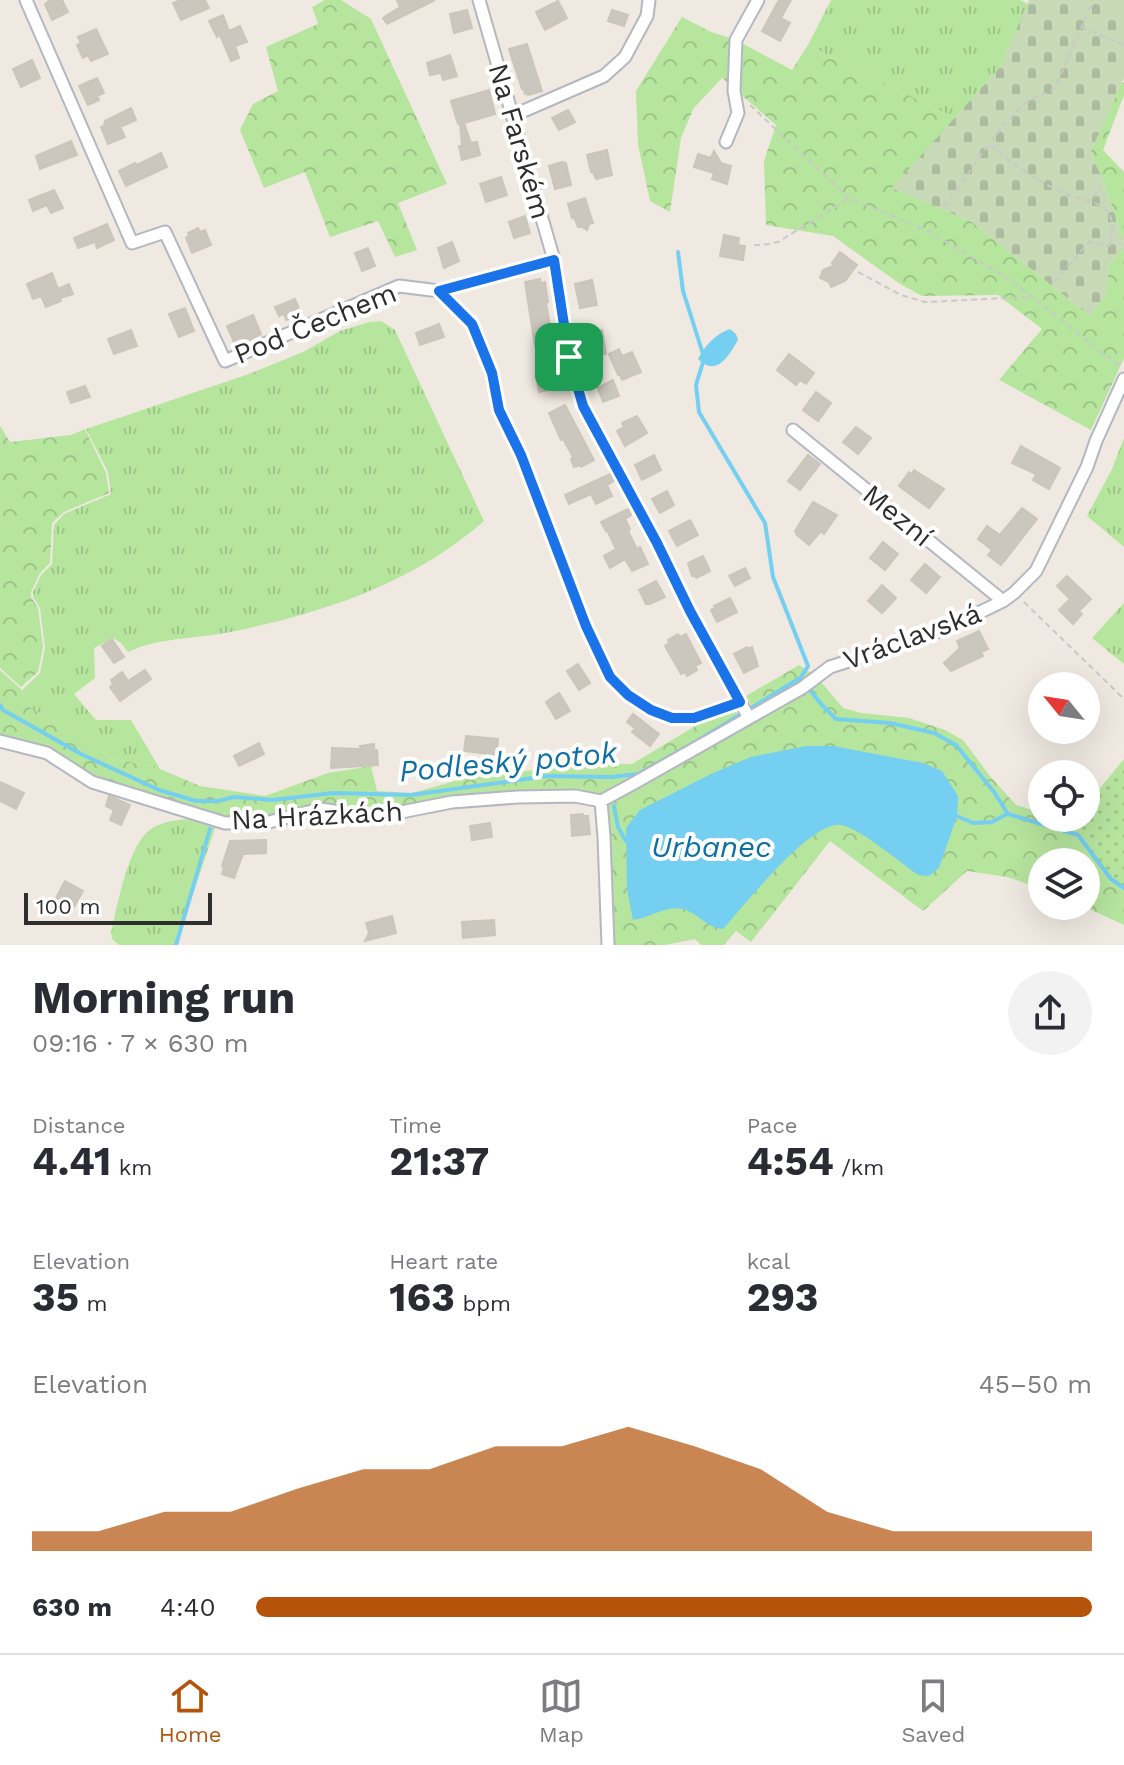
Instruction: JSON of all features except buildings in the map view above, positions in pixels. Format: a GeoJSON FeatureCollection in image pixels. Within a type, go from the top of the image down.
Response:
{"type":"FeatureCollection","features":[{"type":"Feature","properties":{"kind":"street","name":"Pod Čechem"},"geometry":{"type":"LineString","coordinates":[[26,0],[132,243],[165,232],[225,361],[399,286],[439,291],[554,260]]}},
{"type":"Feature","properties":{"kind":"street","name":"Na Farském"},"geometry":{"type":"LineString","coordinates":[[479,0],[554,260],[569,357],[583,406],[745,711]]}},
{"type":"Feature","properties":{"kind":"street"},"geometry":{"type":"LineString","coordinates":[[512,116],[604,76],[625,57],[647,16],[649,0]]}},
{"type":"Feature","properties":{"kind":"street"},"geometry":{"type":"LineString","coordinates":[[726,142],[738,113],[734,91],[736,40],[758,0]]}},
{"type":"Feature","properties":{"kind":"street"},"geometry":{"type":"LineString","coordinates":[[439,291],[472,324],[492,373],[499,410],[521,455],[586,626],[610,677],[628,695],[651,710],[672,718],[745,711]]}},
{"type":"Feature","properties":{"kind":"street","name":"Vráclavská"},"geometry":{"type":"LineString","coordinates":[[601,801],[745,711],[806,686],[830,667],[929,635],[1014,593],[1036,571],[1087,467],[1124,379]]}},
{"type":"Feature","properties":{"kind":"street","name":"Mezní"},"geometry":{"type":"LineString","coordinates":[[793,430],[1003,601]]}},
{"type":"Feature","properties":{"kind":"street","name":"Na Hrázkách"},"geometry":{"type":"LineString","coordinates":[[0,741],[47,753],[92,782],[225,823],[269,822],[320,809],[376,817],[452,802],[518,797],[575,796],[601,801]]}},
{"type":"Feature","properties":{"kind":"street"},"geometry":{"type":"LineString","coordinates":[[601,801],[608,945]]}},
{"type":"Feature","properties":{"kind":"path"},"geometry":{"type":"LineString","coordinates":[[944,207],[990,144],[1025,103],[1049,93],[1056,86],[1093,0]]}},
{"type":"Feature","properties":{"kind":"path"},"geometry":{"type":"LineString","coordinates":[[1081,27],[1124,45]]}},
{"type":"Feature","properties":{"kind":"path"},"geometry":{"type":"LineString","coordinates":[[734,91],[849,198],[926,230],[1009,279],[1124,369]]}},
{"type":"Feature","properties":{"kind":"path"},"geometry":{"type":"LineString","coordinates":[[990,144],[1043,184],[1104,207],[1110,215],[1113,235],[1110,246],[1089,242],[1054,282]]}},
{"type":"Feature","properties":{"kind":"path"},"geometry":{"type":"LineString","coordinates":[[1088,202],[1101,186]]}},
{"type":"Feature","properties":{"kind":"path"},"geometry":{"type":"LineString","coordinates":[[754,245],[778,242],[849,198]]}},
{"type":"Feature","properties":{"kind":"path"},"geometry":{"type":"LineString","coordinates":[[858,272],[901,295],[925,302],[1031,296]]}},
{"type":"Feature","properties":{"kind":"path"},"geometry":{"type":"LineString","coordinates":[[1014,593],[1124,699]]}},
{"type":"Feature","properties":{"kind":"green space"},"geometry":{"type":"Polygon","coordinates":[[[325,0],[341,0],[371,19],[447,184],[398,203],[417,250],[395,257],[378,221],[330,237],[305,172],[264,188],[240,130],[253,104],[278,91],[266,47],[318,24],[312,7],[325,0]]]}},
{"type":"Feature","properties":{"kind":"green space"},"geometry":{"type":"Polygon","coordinates":[[[831,0],[1020,0],[1028,4],[1001,66],[955,118],[808,45],[831,0]]]}},
{"type":"Feature","properties":{"kind":"green space"},"geometry":{"type":"Polygon","coordinates":[[[1029,0],[1124,0],[1124,78],[1090,153],[1102,177],[1124,249],[1109,264],[1106,295],[1090,316],[972,222],[892,188],[1001,66],[1029,0]]]}},
{"type":"Feature","properties":{"kind":"green space"},"geometry":{"type":"Polygon","coordinates":[[[682,17],[711,32],[736,40],[792,70],[808,45],[955,118],[893,188],[972,222],[1090,316],[1106,295],[1109,264],[1124,249],[1124,358],[1091,430],[999,380],[1042,329],[998,295],[922,296],[833,236],[766,225],[764,161],[776,125],[722,78],[693,109],[681,138],[670,212],[650,201],[638,144],[636,91],[682,17]]]}},
{"type":"Feature","properties":{"kind":"green space"},"geometry":{"type":"Polygon","coordinates":[[[1122,82],[1124,95],[1103,150],[1124,172],[1124,242],[1102,177],[1090,153],[1122,82]]]}},
{"type":"Feature","properties":{"kind":"green space"},"geometry":{"type":"Polygon","coordinates":[[[381,321],[395,330],[484,521],[456,543],[397,579],[299,616],[217,634],[165,641],[128,652],[113,638],[94,648],[95,678],[74,694],[96,720],[131,720],[160,769],[111,758],[74,732],[27,706],[22,690],[40,673],[45,648],[40,608],[33,592],[41,575],[52,564],[54,525],[64,514],[111,494],[108,472],[86,429],[249,374],[303,352],[340,331],[381,321]]]}},
{"type":"Feature","properties":{"kind":"green space"},"geometry":{"type":"Polygon","coordinates":[[[0,426],[10,442],[71,435],[85,429],[106,473],[109,493],[64,512],[52,523],[50,563],[40,573],[31,592],[38,608],[43,647],[38,672],[21,687],[0,668],[0,426]]]}},
{"type":"Feature","properties":{"kind":"green space"},"geometry":{"type":"Polygon","coordinates":[[[1124,438],[1124,547],[1087,516],[1112,469],[1124,438]]]}},
{"type":"Feature","properties":{"kind":"green space"},"geometry":{"type":"Polygon","coordinates":[[[1124,603],[1124,664],[1092,638],[1124,603]]]}},
{"type":"Feature","properties":{"kind":"green space"},"geometry":{"type":"Polygon","coordinates":[[[799,665],[817,677],[843,708],[909,718],[945,730],[963,740],[1016,805],[1028,809],[1028,832],[1075,832],[1083,848],[1028,848],[1028,884],[1007,877],[967,871],[923,911],[830,841],[751,942],[736,931],[724,945],[701,945],[695,939],[665,945],[608,945],[601,801],[756,713],[746,696],[799,665]]]}},
{"type":"Feature","properties":{"kind":"green space"},"geometry":{"type":"Polygon","coordinates":[[[0,670],[22,690],[27,706],[74,732],[111,758],[160,769],[200,786],[265,796],[328,773],[371,766],[377,791],[412,793],[462,779],[574,765],[632,764],[717,713],[732,711],[744,719],[599,799],[574,794],[375,815],[319,807],[268,819],[226,821],[93,780],[48,752],[0,738],[0,670]]]}},
{"type":"Feature","properties":{"kind":"green space"},"geometry":{"type":"Polygon","coordinates":[[[1124,759],[1124,893],[1112,885],[1100,869],[1100,848],[1083,848],[1075,832],[1100,832],[1100,788],[1124,759]]]}},
{"type":"Feature","properties":{"kind":"green space"},"geometry":{"type":"Polygon","coordinates":[[[187,819],[216,825],[176,945],[119,945],[112,939],[111,933],[136,848],[151,829],[187,819]]]}},
{"type":"Feature","properties":{"kind":"green space"},"geometry":{"type":"Polygon","coordinates":[[[1100,869],[1112,885],[1124,893],[1124,925],[1100,914],[1100,869]]]}},
{"type":"Feature","properties":{"kind":"water"},"geometry":{"type":"Polygon","coordinates":[[[730,329],[738,340],[722,362],[711,366],[698,359],[711,341],[730,329]]]}},
{"type":"Feature","properties":{"kind":"water","name":"Urbanec"},"geometry":{"type":"Polygon","coordinates":[[[806,746],[833,746],[923,763],[942,771],[958,796],[957,816],[939,868],[929,876],[918,875],[849,828],[841,825],[828,827],[812,836],[778,867],[723,929],[677,908],[633,920],[627,890],[626,828],[640,810],[751,757],[806,746]]]}},
{"type":"Feature","properties":{"kind":"waterway"},"geometry":{"type":"LineString","coordinates":[[678,252],[683,291],[703,354]]}},
{"type":"Feature","properties":{"kind":"waterway"},"geometry":{"type":"LineString","coordinates":[[703,362],[696,385],[699,412],[765,523],[773,577],[808,666],[801,677]]}},
{"type":"Feature","properties":{"kind":"waterway","name":"Podleský potok"},"geometry":{"type":"LineString","coordinates":[[0,705],[3,710],[81,754],[159,790],[196,801],[234,797],[272,800],[333,793],[411,795],[547,776],[611,777],[638,774],[800,678],[836,719],[890,723],[934,733],[956,745],[1008,814],[1078,835],[1111,879],[1124,888]]}},
{"type":"Feature","properties":{"kind":"waterway"},"geometry":{"type":"LineString","coordinates":[[614,806],[618,827],[626,841],[630,840]]}},
{"type":"Feature","properties":{"kind":"waterway"},"geometry":{"type":"LineString","coordinates":[[952,814],[973,823],[992,822],[1007,814]]}},
{"type":"Feature","properties":{"kind":"waterway"},"geometry":{"type":"LineString","coordinates":[[176,945],[210,829]]}},
{"type":"Feature","properties":{"kind":"route"},"geometry":{"type":"LineString","coordinates":[[554,260],[569,357],[583,406],[740,702],[694,718],[672,718],[651,710],[628,695],[610,677],[586,626],[521,455],[499,410],[492,373],[472,324],[439,291],[554,260]]}}]}
